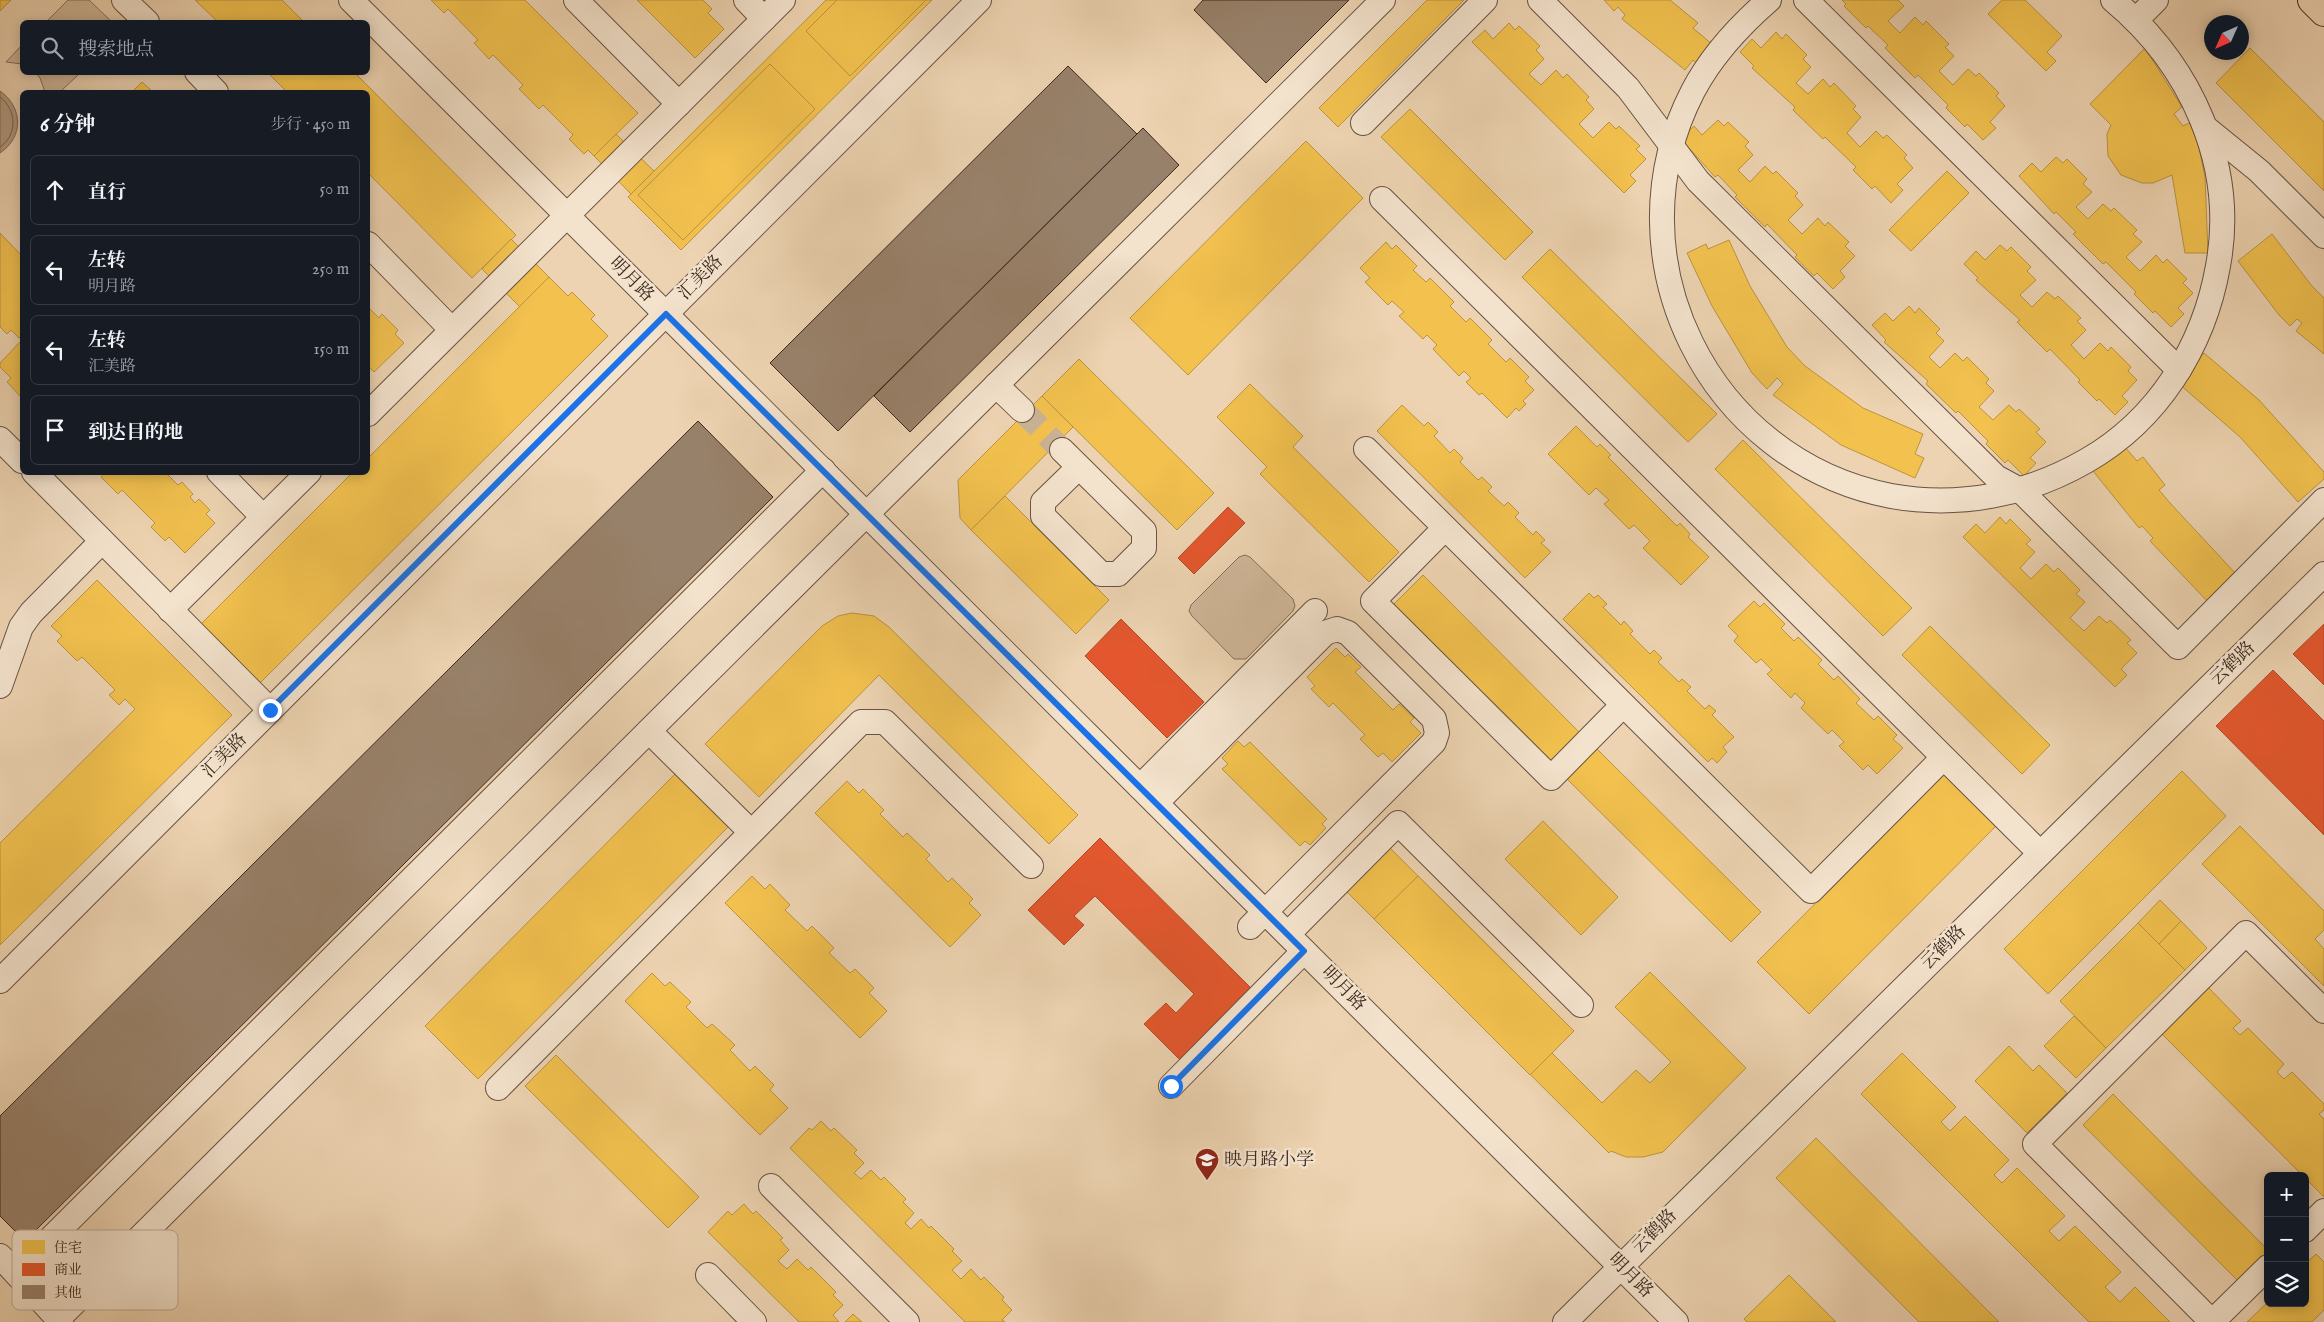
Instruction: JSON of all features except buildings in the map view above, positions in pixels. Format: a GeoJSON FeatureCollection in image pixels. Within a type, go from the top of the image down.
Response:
{"type":"FeatureCollection","features":[{"type":"Feature","properties":{"kind":"main road"},"geometry":{"type":"LineString","coordinates":[[2312,0],[2324,12]]}},
{"type":"Feature","properties":{"kind":"street"},"geometry":{"type":"LineString","coordinates":[[124,0],[145,20]]}},
{"type":"Feature","properties":{"kind":"street","name":"明月路"},"geometry":{"type":"LineString","coordinates":[[351,0],[1148,795],[1258,920],[1288,934],[1676,1322]]}},
{"type":"Feature","properties":{"kind":"street"},"geometry":{"type":"LineString","coordinates":[[576,0],[679,104]]}},
{"type":"Feature","properties":{"kind":"street"},"geometry":{"type":"LineString","coordinates":[[746,0],[764,19]]}},
{"type":"Feature","properties":{"kind":"street"},"geometry":{"type":"LineString","coordinates":[[370,412],[783,0]]}},
{"type":"Feature","properties":{"kind":"street","name":"汇美路"},"geometry":{"type":"LineString","coordinates":[[0,981],[979,0]]}},
{"type":"Feature","properties":{"kind":"street"},"geometry":{"type":"LineString","coordinates":[[151,1230],[1383,0]]}},
{"type":"Feature","properties":{"kind":"street"},"geometry":{"type":"LineString","coordinates":[[1363,123],[1485,0]]}},
{"type":"Feature","properties":{"kind":"street"},"geometry":{"type":"LineString","coordinates":[[1540,0],[1628,88],[1698,181],[1996,476],[2020,490],[2178,647],[2324,500]]}},
{"type":"Feature","properties":{"kind":"street"},"geometry":{"type":"LineString","coordinates":[[1769,0],[1727,41],[1709,65],[1693,91],[1672,146],[1663,200],[1663,240],[1667,272],[1675,303],[1686,334],[1701,362],[1719,389],[1740,414],[1763,436],[1796,459],[1847,484],[1878,493],[1910,499],[1942,501],[1975,499],[2020,490],[2070,470],[2099,454],[2126,433],[2150,410],[2179,370],[2202,325],[2213,293],[2220,260],[2222,227],[2220,193],[2215,160],[2206,128],[2176,68],[2136,20],[2112,0]]}},
{"type":"Feature","properties":{"kind":"street"},"geometry":{"type":"LineString","coordinates":[[1806,0],[2179,370]]}},
{"type":"Feature","properties":{"kind":"street"},"geometry":{"type":"LineString","coordinates":[[2136,20],[2156,0]]}},
{"type":"Feature","properties":{"kind":"street"},"geometry":{"type":"LineString","coordinates":[[199,75],[214,90]]}},
{"type":"Feature","properties":{"kind":"street"},"geometry":{"type":"LineString","coordinates":[[2206,128],[2259,171],[2324,236]]}},
{"type":"Feature","properties":{"kind":"street"},"geometry":{"type":"LineString","coordinates":[[1382,199],[2040,853]]}},
{"type":"Feature","properties":{"kind":"street"},"geometry":{"type":"LineString","coordinates":[[370,246],[452,330]]}},
{"type":"Feature","properties":{"kind":"street"},"geometry":{"type":"LineString","coordinates":[[996,385],[1022,410]]}},
{"type":"Feature","properties":{"kind":"street"},"geometry":{"type":"LineString","coordinates":[[0,439],[20,459]]}},
{"type":"Feature","properties":{"kind":"street"},"geometry":{"type":"LineString","coordinates":[[1366,449],[1811,891],[1944,758]]}},
{"type":"Feature","properties":{"kind":"street"},"geometry":{"type":"LineString","coordinates":[[1062,450],[1144,531],[1144,548],[1118,574],[1101,574],[1043,516],[1043,502],[1078,467]]}},
{"type":"Feature","properties":{"kind":"street"},"geometry":{"type":"LineString","coordinates":[[59,1230],[823,470]]}},
{"type":"Feature","properties":{"kind":"street"},"geometry":{"type":"LineString","coordinates":[[37,475],[270,710]]}},
{"type":"Feature","properties":{"kind":"street"},"geometry":{"type":"LineString","coordinates":[[222,475],[263,517]]}},
{"type":"Feature","properties":{"kind":"street"},"geometry":{"type":"LineString","coordinates":[[170,610],[305,475]]}},
{"type":"Feature","properties":{"kind":"street"},"geometry":{"type":"LineString","coordinates":[[1445,528],[1372,601],[1551,778],[1623,705]]}},
{"type":"Feature","properties":{"kind":"street"},"geometry":{"type":"LineString","coordinates":[[0,686],[21,627],[31,613],[102,541]]}},
{"type":"Feature","properties":{"kind":"street","name":"云鹤路"},"geometry":{"type":"LineString","coordinates":[[1565,1322],[2324,574]]}},
{"type":"Feature","properties":{"kind":"street"},"geometry":{"type":"LineString","coordinates":[[1148,795],[1315,611]]}},
{"type":"Feature","properties":{"kind":"street"},"geometry":{"type":"LineString","coordinates":[[1148,795],[1326,633],[1337,630],[1348,633],[1434,719],[1437,733],[1434,742],[1258,920]]}},
{"type":"Feature","properties":{"kind":"street"},"geometry":{"type":"LineString","coordinates":[[498,1088],[861,722],[885,722],[1030,866]]}},
{"type":"Feature","properties":{"kind":"street"},"geometry":{"type":"LineString","coordinates":[[649,731],[751,832]]}},
{"type":"Feature","properties":{"kind":"street"},"geometry":{"type":"LineString","coordinates":[[1288,934],[1398,823],[1580,1005]]}},
{"type":"Feature","properties":{"kind":"street"},"geometry":{"type":"LineString","coordinates":[[2264,1271],[2212,1322],[2034,1144],[2246,933],[2324,1011]]}},
{"type":"Feature","properties":{"kind":"street"},"geometry":{"type":"LineString","coordinates":[[1171,1086],[1304,951]]}},
{"type":"Feature","properties":{"kind":"street"},"geometry":{"type":"LineString","coordinates":[[771,1186],[907,1322]]}},
{"type":"Feature","properties":{"kind":"street"},"geometry":{"type":"LineString","coordinates":[[0,1256],[12,1269]]}},
{"type":"Feature","properties":{"kind":"street"},"geometry":{"type":"LineString","coordinates":[[708,1276],[754,1322]]}},
{"type":"Feature","properties":{"kind":"street"},"geometry":{"type":"LineString","coordinates":[[50,1310],[60,1321],[71,1310]]}},
{"type":"Feature","properties":{"kind":"shaded area"},"geometry":{"type":"Polygon","coordinates":[[[68,0],[89,0],[110,20],[48,20],[68,0]]]}},
{"type":"Feature","properties":{"kind":"shaded area"},"geometry":{"type":"Polygon","coordinates":[[[20,47],[20,64],[6,62],[20,47]]]}},
{"type":"Feature","properties":{"kind":"shaded area"},"geometry":{"type":"Polygon","coordinates":[[[38,75],[78,75],[62,90],[44,90],[38,75]]]}},
{"type":"Feature","properties":{"kind":"shaded area"},"geometry":{"type":"Polygon","coordinates":[[[1245,555],[1250,557],[1293,599],[1295,606],[1293,611],[1246,659],[1234,659],[1189,611],[1191,605],[1239,557],[1245,555]]]}},
{"type":"Feature","properties":{"kind":"water"},"geometry":{"type":"Polygon","coordinates":[[[0,91],[13,105],[18,122],[17,131],[13,139],[0,153],[0,91]]]}},
{"type":"Feature","properties":{"kind":"tunnel"},"geometry":{"type":"LineString","coordinates":[[1022,410],[1062,450]]}},
{"type":"Feature","properties":{"kind":"place","name":"映月路小学"},"geometry":{"type":"Point","coordinates":[1207,1181]}},
{"type":"Feature","properties":{"kind":"route"},"geometry":{"type":"LineString","coordinates":[[270,710],[666,314],[1304,951],[1171,1086]]}}]}
